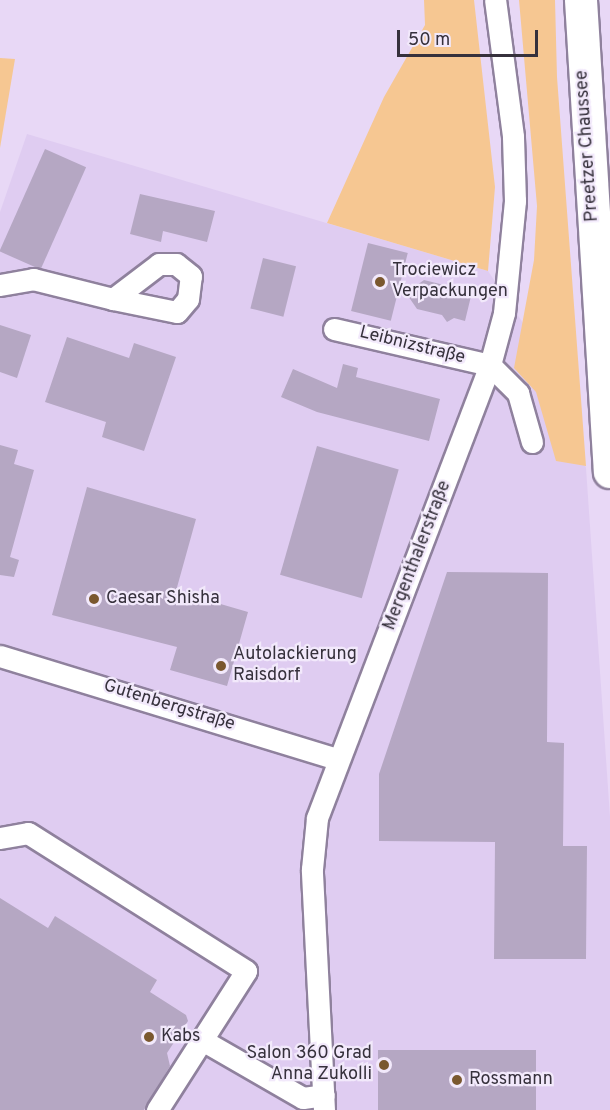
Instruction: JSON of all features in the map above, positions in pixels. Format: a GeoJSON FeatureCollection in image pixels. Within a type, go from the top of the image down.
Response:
{"type":"FeatureCollection","features":[{"type":"Feature","properties":{"kind":"highway","name":"Preetzer Chaussee"},"geometry":{"type":"LineString","coordinates":[[581,0],[610,472]]}},
{"type":"Feature","properties":{"kind":"street","name":"Mergenthalerstraße"},"geometry":{"type":"LineString","coordinates":[[324,1102],[312,869],[317,818],[337,759],[490,365],[504,313],[515,201],[513,136],[495,0]]}},
{"type":"Feature","properties":{"kind":"street"},"geometry":{"type":"LineString","coordinates":[[0,285],[33,279],[113,299]]}},
{"type":"Feature","properties":{"kind":"street","name":"Leibnizstraße"},"geometry":{"type":"LineString","coordinates":[[334,329],[490,365]]}},
{"type":"Feature","properties":{"kind":"street"},"geometry":{"type":"LineString","coordinates":[[490,365],[519,393],[532,442]]}},
{"type":"Feature","properties":{"kind":"street","name":"Gutenbergstraße"},"geometry":{"type":"LineString","coordinates":[[0,656],[337,759]]}},
{"type":"Feature","properties":{"kind":"street"},"geometry":{"type":"LineString","coordinates":[[0,838],[28,833],[246,971],[157,1110]]}},
{"type":"Feature","properties":{"kind":"street"},"geometry":{"type":"LineString","coordinates":[[201,1040],[303,1098],[324,1102]]}},
{"type":"Feature","properties":{"kind":"shaded area"},"geometry":{"type":"Polygon","coordinates":[[[424,0],[474,0],[495,187],[488,271],[327,223],[384,97],[425,25],[424,0]]]}},
{"type":"Feature","properties":{"kind":"shaded area"},"geometry":{"type":"Polygon","coordinates":[[[519,0],[555,0],[557,77],[586,466],[556,461],[536,392],[514,368],[534,260],[537,206],[519,0]]]}},
{"type":"Feature","properties":{"kind":"shaded area"},"geometry":{"type":"Polygon","coordinates":[[[0,58],[15,59],[0,148],[0,58]]]}},
{"type":"Feature","properties":{"kind":"shaded area"},"geometry":{"type":"Polygon","coordinates":[[[27,134],[488,271],[550,363],[586,468],[610,817],[610,1110],[0,1110],[0,212],[27,134]]]}},
{"type":"Feature","properties":{"kind":"building"},"geometry":{"type":"Polygon","coordinates":[[[45,149],[86,167],[41,270],[0,250],[45,149]]]}},
{"type":"Feature","properties":{"kind":"building"},"geometry":{"type":"Polygon","coordinates":[[[140,194],[215,211],[207,242],[163,231],[161,242],[130,234],[140,194]]]}},
{"type":"Feature","properties":{"kind":"building","name":"Trociewicz Verpackungen"},"geometry":{"type":"Polygon","coordinates":[[[368,243],[408,253],[391,321],[351,311],[368,243]]]}},
{"type":"Feature","properties":{"kind":"building"},"geometry":{"type":"Polygon","coordinates":[[[263,258],[296,266],[283,317],[250,308],[263,258]]]}},
{"type":"Feature","properties":{"kind":"building"},"geometry":{"type":"Polygon","coordinates":[[[424,280],[472,292],[465,321],[454,318],[447,322],[442,315],[417,309],[406,293],[424,280]]]}},
{"type":"Feature","properties":{"kind":"building"},"geometry":{"type":"Polygon","coordinates":[[[0,325],[31,335],[17,378],[0,372],[0,325]]]}},
{"type":"Feature","properties":{"kind":"building"},"geometry":{"type":"Polygon","coordinates":[[[67,337],[129,358],[134,343],[176,357],[144,451],[102,437],[106,422],[45,402],[67,337]]]}},
{"type":"Feature","properties":{"kind":"building"},"geometry":{"type":"Polygon","coordinates":[[[343,364],[358,368],[356,377],[440,399],[429,441],[317,412],[281,397],[293,369],[337,388],[343,364]]]}},
{"type":"Feature","properties":{"kind":"building"},"geometry":{"type":"Polygon","coordinates":[[[0,445],[18,450],[14,464],[34,470],[10,557],[19,560],[14,577],[0,575],[0,445]]]}},
{"type":"Feature","properties":{"kind":"building"},"geometry":{"type":"Polygon","coordinates":[[[317,446],[399,469],[362,598],[280,575],[317,446]]]}},
{"type":"Feature","properties":{"kind":"building"},"geometry":{"type":"Polygon","coordinates":[[[87,487],[196,519],[176,591],[248,612],[227,686],[170,670],[177,647],[52,615],[87,487]]]}},
{"type":"Feature","properties":{"kind":"building"},"geometry":{"type":"Polygon","coordinates":[[[447,572],[548,573],[547,742],[564,743],[563,846],[587,846],[586,959],[494,959],[495,842],[379,841],[379,774],[447,572]]]}},
{"type":"Feature","properties":{"kind":"building"},"geometry":{"type":"Polygon","coordinates":[[[0,898],[48,928],[55,916],[157,980],[150,992],[186,1015],[188,1021],[167,1053],[170,1066],[144,1110],[0,1110],[0,898]]]}},
{"type":"Feature","properties":{"kind":"building","name":"Rossmann"},"geometry":{"type":"Polygon","coordinates":[[[378,1050],[536,1050],[536,1110],[378,1110],[378,1050]]]}},
{"type":"Feature","properties":{"kind":"place","name":"Trociewicz Verpackungen"},"geometry":{"type":"Point","coordinates":[380,282]}},
{"type":"Feature","properties":{"kind":"place","name":"Caesar Shisha"},"geometry":{"type":"Point","coordinates":[94,599]}},
{"type":"Feature","properties":{"kind":"place","name":"Autolackierung Raisdorf"},"geometry":{"type":"Point","coordinates":[221,666]}},
{"type":"Feature","properties":{"kind":"place","name":"Kabs"},"geometry":{"type":"Point","coordinates":[149,1037]}},
{"type":"Feature","properties":{"kind":"place","name":"Salon 360 Grad Anna Zukolli"},"geometry":{"type":"Point","coordinates":[384,1065]}},
{"type":"Feature","properties":{"kind":"place","name":"Rossmann"},"geometry":{"type":"Point","coordinates":[457,1080]}}]}
